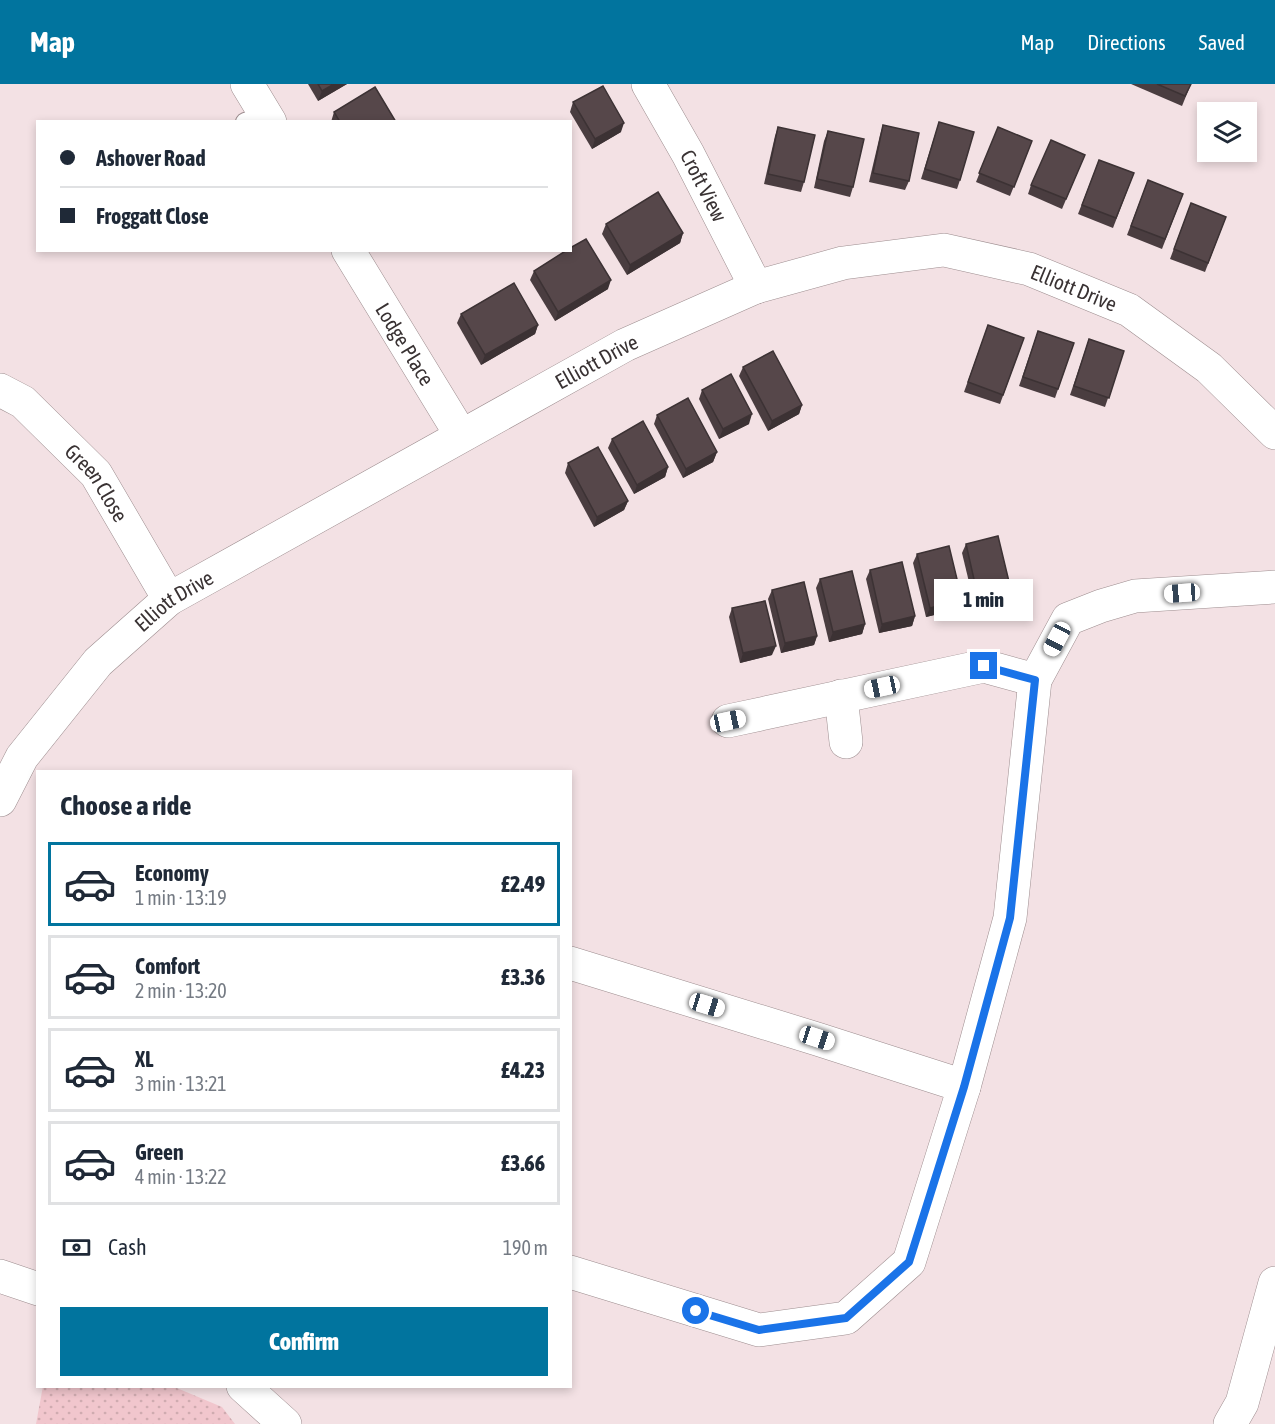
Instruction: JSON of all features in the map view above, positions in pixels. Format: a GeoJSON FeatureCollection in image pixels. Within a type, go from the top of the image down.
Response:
{"type":"FeatureCollection","features":[{"type":"Feature","properties":{"kind":"street"},"geometry":{"type":"LineString","coordinates":[[247,84],[260,119]]}},
{"type":"Feature","properties":{"kind":"street","name":"Croft View"},"geometry":{"type":"LineString","coordinates":[[648,84],[688,154],[756,287]]}},
{"type":"Feature","properties":{"kind":"street","name":"Elliott Drive"},"geometry":{"type":"LineString","coordinates":[[0,800],[22,757],[98,662],[169,599],[625,345],[756,287],[843,263],[944,250],[1029,269],[1129,310],[1209,368],[1275,433]]}},
{"type":"Feature","properties":{"kind":"street","name":"Lodge Place"},"geometry":{"type":"LineString","coordinates":[[349,252],[461,435]]}},
{"type":"Feature","properties":{"kind":"street","name":"Green Close"},"geometry":{"type":"LineString","coordinates":[[0,390],[23,402],[96,474],[169,599]]}},
{"type":"Feature","properties":{"kind":"street"},"geometry":{"type":"LineString","coordinates":[[572,1273],[759,1330],[846,1318],[909,1262],[964,1087],[1010,918],[1035,680],[1068,619],[1135,596],[1275,588]]}},
{"type":"Feature","properties":{"kind":"street"},"geometry":{"type":"LineString","coordinates":[[728,721],[984,666],[1035,680]]}},
{"type":"Feature","properties":{"kind":"street"},"geometry":{"type":"LineString","coordinates":[[841,696],[846,742]]}},
{"type":"Feature","properties":{"kind":"street"},"geometry":{"type":"LineString","coordinates":[[572,964],[817,1038],[964,1087]]}},
{"type":"Feature","properties":{"kind":"street"},"geometry":{"type":"LineString","coordinates":[[0,1276],[36,1288]]}},
{"type":"Feature","properties":{"kind":"street"},"geometry":{"type":"LineString","coordinates":[[1230,1424],[1242,1403],[1275,1283]]}},
{"type":"Feature","properties":{"kind":"street"},"geometry":{"type":"LineString","coordinates":[[245,1388],[285,1424]]}},
{"type":"Feature","properties":{"kind":"shaded area"},"geometry":{"type":"Polygon","coordinates":[[[43,1388],[177,1388],[222,1407],[235,1424],[36,1424],[43,1388]]]}},
{"type":"Feature","properties":{"kind":"building"},"geometry":{"type":"Polygon","coordinates":[[[318,84],[334,84],[322,91],[318,84]]]}},
{"type":"Feature","properties":{"kind":"building"},"geometry":{"type":"Polygon","coordinates":[[[1157,84],[1191,84],[1185,96],[1157,84]]]}},
{"type":"Feature","properties":{"kind":"building"},"geometry":{"type":"Polygon","coordinates":[[[603,86],[624,123],[595,139],[573,102],[603,86]]]}},
{"type":"Feature","properties":{"kind":"building"},"geometry":{"type":"Polygon","coordinates":[[[375,87],[395,120],[339,120],[334,112],[375,87]]]}},
{"type":"Feature","properties":{"kind":"building"},"geometry":{"type":"Polygon","coordinates":[[[939,122],[974,132],[960,180],[925,169],[939,122]]]}},
{"type":"Feature","properties":{"kind":"building"},"geometry":{"type":"Polygon","coordinates":[[[883,125],[919,133],[909,181],[873,173],[883,125]]]}},
{"type":"Feature","properties":{"kind":"building"},"geometry":{"type":"Polygon","coordinates":[[[778,127],[815,135],[804,182],[768,174],[778,127]]]}},
{"type":"Feature","properties":{"kind":"building"},"geometry":{"type":"Polygon","coordinates":[[[998,127],[1032,141],[1014,187],[979,173],[998,127]]]}},
{"type":"Feature","properties":{"kind":"building"},"geometry":{"type":"Polygon","coordinates":[[[828,131],[864,139],[853,187],[817,179],[828,131]]]}},
{"type":"Feature","properties":{"kind":"building"},"geometry":{"type":"Polygon","coordinates":[[[1051,140],[1085,155],[1066,199],[1031,185],[1051,140]]]}},
{"type":"Feature","properties":{"kind":"building"},"geometry":{"type":"Polygon","coordinates":[[[1099,160],[1134,173],[1116,218],[1082,205],[1099,160]]]}},
{"type":"Feature","properties":{"kind":"building"},"geometry":{"type":"Polygon","coordinates":[[[1148,180],[1183,194],[1165,239],[1131,226],[1148,180]]]}},
{"type":"Feature","properties":{"kind":"building"},"geometry":{"type":"Polygon","coordinates":[[[658,192],[683,233],[630,265],[606,224],[658,192]]]}},
{"type":"Feature","properties":{"kind":"building"},"geometry":{"type":"Polygon","coordinates":[[[1191,203],[1226,217],[1208,263],[1174,249],[1191,203]]]}},
{"type":"Feature","properties":{"kind":"building"},"geometry":{"type":"Polygon","coordinates":[[[586,239],[611,280],[558,312],[534,271],[564,252],[572,252],[572,247],[586,239]]]}},
{"type":"Feature","properties":{"kind":"building"},"geometry":{"type":"Polygon","coordinates":[[[514,283],[538,325],[485,355],[461,314],[514,283]]]}},
{"type":"Feature","properties":{"kind":"building"},"geometry":{"type":"Polygon","coordinates":[[[988,325],[1024,338],[1003,395],[968,382],[988,325]]]}},
{"type":"Feature","properties":{"kind":"building"},"geometry":{"type":"Polygon","coordinates":[[[1038,331],[1074,343],[1058,389],[1023,377],[1038,331]]]}},
{"type":"Feature","properties":{"kind":"building"},"geometry":{"type":"Polygon","coordinates":[[[1089,339],[1124,351],[1109,398],[1074,386],[1089,339]]]}},
{"type":"Feature","properties":{"kind":"building"},"geometry":{"type":"Polygon","coordinates":[[[773,351],[802,405],[772,421],[743,367],[773,351]]]}},
{"type":"Feature","properties":{"kind":"building"},"geometry":{"type":"Polygon","coordinates":[[[731,374],[752,414],[723,429],[702,390],[731,374]]]}},
{"type":"Feature","properties":{"kind":"building"},"geometry":{"type":"Polygon","coordinates":[[[688,398],[717,452],[686,469],[657,415],[688,398]]]}},
{"type":"Feature","properties":{"kind":"building"},"geometry":{"type":"Polygon","coordinates":[[[643,421],[668,467],[637,485],[612,439],[643,421]]]}},
{"type":"Feature","properties":{"kind":"building"},"geometry":{"type":"Polygon","coordinates":[[[598,447],[628,501],[597,517],[568,463],[598,447]]]}},
{"type":"Feature","properties":{"kind":"building"},"geometry":{"type":"Polygon","coordinates":[[[998,536],[1011,590],[978,597],[966,544],[998,536]]]}},
{"type":"Feature","properties":{"kind":"building"},"geometry":{"type":"Polygon","coordinates":[[[949,546],[962,600],[930,608],[917,554],[949,546]]]}},
{"type":"Feature","properties":{"kind":"building"},"geometry":{"type":"Polygon","coordinates":[[[902,562],[915,616],[882,624],[870,570],[902,562]]]}},
{"type":"Feature","properties":{"kind":"building"},"geometry":{"type":"Polygon","coordinates":[[[852,571],[865,624],[833,632],[820,579],[852,571]]]}},
{"type":"Feature","properties":{"kind":"building"},"geometry":{"type":"Polygon","coordinates":[[[804,582],[817,636],[785,643],[772,590],[804,582]]]}},
{"type":"Feature","properties":{"kind":"building"},"geometry":{"type":"Polygon","coordinates":[[[765,601],[776,646],[743,653],[732,608],[765,601]]]}},
{"type":"Feature","properties":{"kind":"route"},"geometry":{"type":"LineString","coordinates":[[696,1311],[759,1330],[846,1318],[909,1262],[964,1087],[1010,918],[1035,680],[984,666]]}}]}
